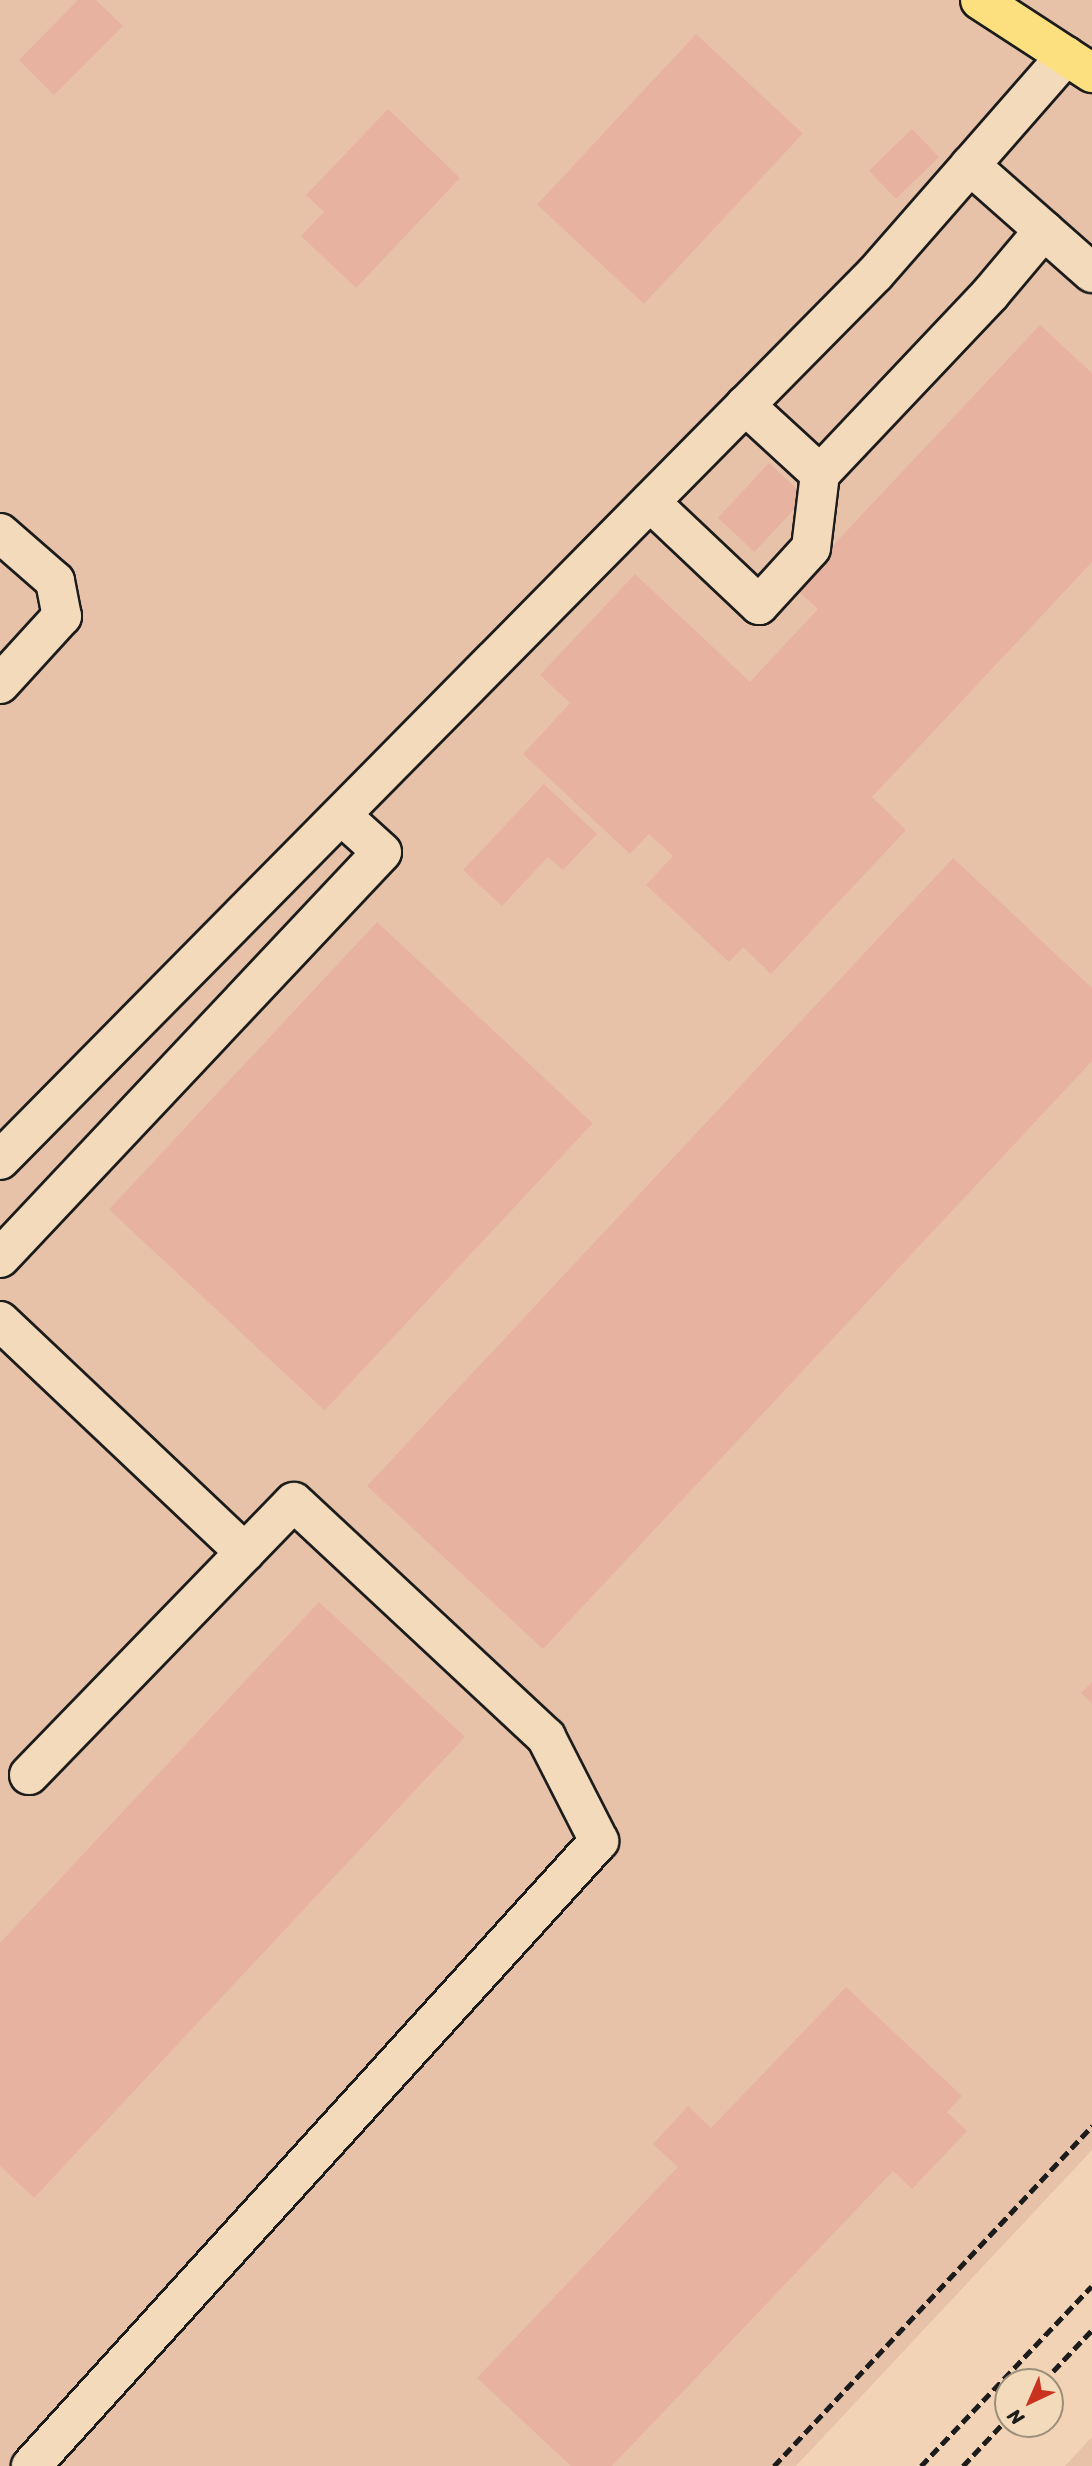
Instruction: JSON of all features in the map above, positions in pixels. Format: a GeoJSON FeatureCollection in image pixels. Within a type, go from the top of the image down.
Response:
{"type":"FeatureCollection","features":[{"type":"Feature","properties":{"kind":"main road"},"geometry":{"type":"LineString","coordinates":[[980,0],[1079,64]]}},
{"type":"Feature","properties":{"kind":"lane"},"geometry":{"type":"LineString","coordinates":[[0,1160],[875,274],[970,165],[1079,64]]}},
{"type":"Feature","properties":{"kind":"lane"},"geometry":{"type":"LineString","coordinates":[[970,165],[1092,273]]}},
{"type":"Feature","properties":{"kind":"lane"},"geometry":{"type":"LineString","coordinates":[[650,502],[759,606],[811,548],[820,474],[991,293],[1044,230]]}},
{"type":"Feature","properties":{"kind":"lane"},"geometry":{"type":"LineString","coordinates":[[746,405],[820,474]]}},
{"type":"Feature","properties":{"kind":"lane"},"geometry":{"type":"LineString","coordinates":[[0,533],[55,581],[62,615],[0,684]]}},
{"type":"Feature","properties":{"kind":"lane"},"geometry":{"type":"LineString","coordinates":[[0,1258],[382,852],[341,815]]}},
{"type":"Feature","properties":{"kind":"lane"},"geometry":{"type":"LineString","coordinates":[[0,1321],[245,1553]]}},
{"type":"Feature","properties":{"kind":"lane"},"geometry":{"type":"LineString","coordinates":[[29,1775],[294,1502],[546,1737],[599,1841],[31,2466]]}},
{"type":"Feature","properties":{"kind":"shaded area"},"geometry":{"type":"Polygon","coordinates":[[[0,0],[1092,0],[1092,2150],[796,2466],[0,2466],[0,0]]]}},
{"type":"Feature","properties":{"kind":"shaded area"},"geometry":{"type":"Polygon","coordinates":[[[1092,2437],[1092,2466],[1065,2466],[1092,2437]]]}},
{"type":"Feature","properties":{"kind":"building"},"geometry":{"type":"Polygon","coordinates":[[[78,0],[96,0],[123,26],[54,95],[19,60],[78,0]]]}},
{"type":"Feature","properties":{"kind":"building"},"geometry":{"type":"Polygon","coordinates":[[[696,34],[803,134],[644,304],[537,204],[696,34]]]}},
{"type":"Feature","properties":{"kind":"building"},"geometry":{"type":"Polygon","coordinates":[[[388,109],[460,178],[356,288],[301,236],[324,212],[306,195],[388,109]]]}},
{"type":"Feature","properties":{"kind":"building"},"geometry":{"type":"Polygon","coordinates":[[[912,129],[939,157],[896,199],[869,171],[912,129]]]}},
{"type":"Feature","properties":{"kind":"building"},"geometry":{"type":"Polygon","coordinates":[[[1040,325],[1092,373],[1092,562],[872,797],[906,830],[771,974],[743,947],[729,962],[646,885],[673,856],[649,834],[630,854],[523,754],[570,703],[540,675],[635,574],[750,682],[818,609],[794,587],[1040,325]]]}},
{"type":"Feature","properties":{"kind":"building"},"geometry":{"type":"Polygon","coordinates":[[[769,463],[806,497],[754,552],[718,518],[769,463]]]}},
{"type":"Feature","properties":{"kind":"building"},"geometry":{"type":"Polygon","coordinates":[[[544,784],[597,834],[563,870],[548,857],[502,906],[463,870],[544,784]]]}},
{"type":"Feature","properties":{"kind":"building"},"geometry":{"type":"Polygon","coordinates":[[[953,858],[1092,988],[1092,1061],[543,1649],[367,1486],[953,858]]]}},
{"type":"Feature","properties":{"kind":"building"},"geometry":{"type":"Polygon","coordinates":[[[377,922],[593,1123],[325,1411],[109,1209],[377,922]]]}},
{"type":"Feature","properties":{"kind":"building"},"geometry":{"type":"Polygon","coordinates":[[[319,1602],[465,1737],[34,2198],[0,2166],[0,1943],[319,1602]]]}},
{"type":"Feature","properties":{"kind":"building"},"geometry":{"type":"Polygon","coordinates":[[[1092,1682],[1092,1703],[1081,1693],[1092,1682]]]}},
{"type":"Feature","properties":{"kind":"building"},"geometry":{"type":"Polygon","coordinates":[[[846,1987],[962,2096],[947,2112],[967,2131],[912,2189],[893,2171],[612,2466],[571,2466],[477,2378],[678,2167],[653,2144],[688,2106],[711,2128],[846,1987]]]}},
{"type":"Feature","properties":{"kind":"railway"},"geometry":{"type":"LineString","coordinates":[[774,2466],[1092,2126]]}},
{"type":"Feature","properties":{"kind":"railway"},"geometry":{"type":"LineString","coordinates":[[921,2466],[1092,2286]]}},
{"type":"Feature","properties":{"kind":"railway"},"geometry":{"type":"LineString","coordinates":[[1056,2368],[1092,2330]]}},
{"type":"Feature","properties":{"kind":"railway"},"geometry":{"type":"LineString","coordinates":[[963,2466],[994,2433]]}}]}
